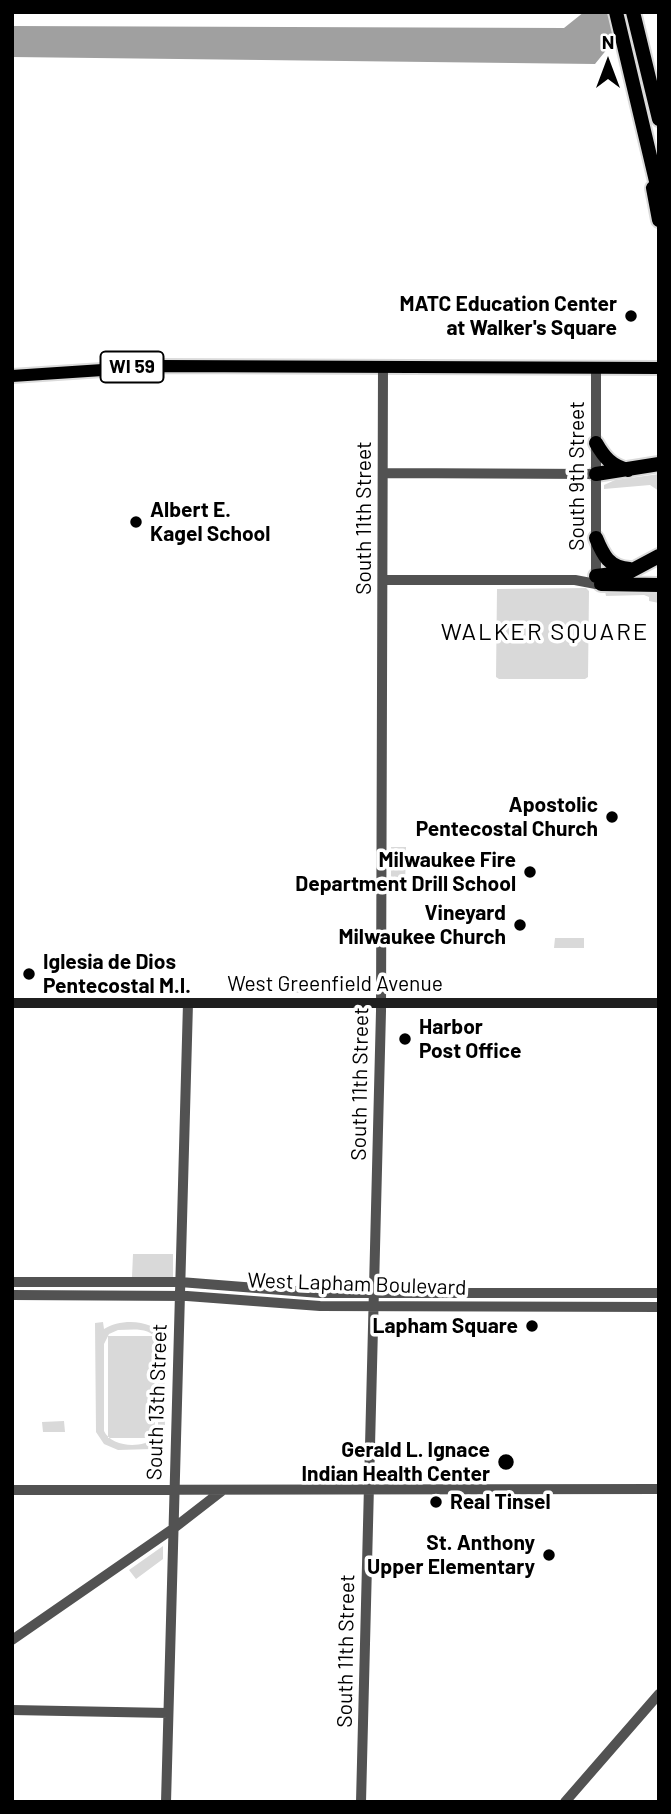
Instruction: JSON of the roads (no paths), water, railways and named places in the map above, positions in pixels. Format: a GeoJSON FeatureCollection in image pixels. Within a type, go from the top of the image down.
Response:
{"type":"FeatureCollection","features":[{"type":"Feature","properties":{"kind":"highway"},"geometry":{"type":"LineString","coordinates":[[615,12],[659,194]]}},
{"type":"Feature","properties":{"kind":"highway"},"geometry":{"type":"LineString","coordinates":[[633,12],[659,119]]}},
{"type":"Feature","properties":{"kind":"highway"},"geometry":{"type":"LineString","coordinates":[[646,145],[659,220]]}},
{"type":"Feature","properties":{"kind":"highway"},"geometry":{"type":"LineString","coordinates":[[596,443],[608,461],[629,470]]}},
{"type":"Feature","properties":{"kind":"highway"},"geometry":{"type":"LineString","coordinates":[[596,474],[659,464]]}},
{"type":"Feature","properties":{"kind":"highway"},"geometry":{"type":"LineString","coordinates":[[596,474],[629,476],[659,471]]}},
{"type":"Feature","properties":{"kind":"highway"},"geometry":{"type":"LineString","coordinates":[[596,538],[603,555],[612,564],[623,569],[638,568]]}},
{"type":"Feature","properties":{"kind":"highway"},"geometry":{"type":"LineString","coordinates":[[596,580],[638,568],[659,556]]}},
{"type":"Feature","properties":{"kind":"highway"},"geometry":{"type":"LineString","coordinates":[[596,580],[659,585]]}},
{"type":"Feature","properties":{"kind":"main road","name":"WI 59"},"geometry":{"type":"LineString","coordinates":[[12,376],[149,367],[659,368]]}},
{"type":"Feature","properties":{"kind":"main road","name":"West Greenfield Avenue"},"geometry":{"type":"LineString","coordinates":[[12,1003],[659,1003]]}},
{"type":"Feature","properties":{"kind":"street","name":"South 11th Street"},"geometry":{"type":"LineString","coordinates":[[361,1802],[381,1003],[383,367]]}},
{"type":"Feature","properties":{"kind":"street","name":"South 9th Street"},"geometry":{"type":"LineString","coordinates":[[596,368],[596,580]]}},
{"type":"Feature","properties":{"kind":"street"},"geometry":{"type":"LineString","coordinates":[[383,473],[596,474]]}},
{"type":"Feature","properties":{"kind":"street"},"geometry":{"type":"LineString","coordinates":[[383,580],[575,580],[587,576],[596,580]]}},
{"type":"Feature","properties":{"kind":"street","name":"South 13th Street"},"geometry":{"type":"LineString","coordinates":[[166,1802],[188,1003]]}},
{"type":"Feature","properties":{"kind":"street","name":"West Lapham Boulevard"},"geometry":{"type":"LineString","coordinates":[[12,1282],[180,1282],[320,1293],[374,1294],[659,1293]]}},
{"type":"Feature","properties":{"kind":"street","name":"West Lapham Boulevard"},"geometry":{"type":"LineString","coordinates":[[12,1295],[179,1296],[320,1307],[659,1307]]}},
{"type":"Feature","properties":{"kind":"street"},"geometry":{"type":"LineString","coordinates":[[12,1490],[659,1489]]}},
{"type":"Feature","properties":{"kind":"street"},"geometry":{"type":"LineString","coordinates":[[12,1640],[174,1528],[223,1490]]}},
{"type":"Feature","properties":{"kind":"street"},"geometry":{"type":"LineString","coordinates":[[565,1802],[659,1694]]}},
{"type":"Feature","properties":{"kind":"street"},"geometry":{"type":"LineString","coordinates":[[12,1710],[169,1713]]}},
{"type":"Feature","properties":{"kind":"place","name":"MATC Education Center at Walker's Square"},"geometry":{"type":"Point","coordinates":[631,316]}},
{"type":"Feature","properties":{"kind":"place","name":"Albert E. Kagel School"},"geometry":{"type":"Point","coordinates":[136,522]}},
{"type":"Feature","properties":{"kind":"place","name":"Apostolic Pentecostal Church"},"geometry":{"type":"Point","coordinates":[612,817]}},
{"type":"Feature","properties":{"kind":"place","name":"Milwaukee Fire Department Drill School"},"geometry":{"type":"Point","coordinates":[530,872]}},
{"type":"Feature","properties":{"kind":"place","name":"Vineyard Milwaukee Church"},"geometry":{"type":"Point","coordinates":[520,925]}},
{"type":"Feature","properties":{"kind":"place","name":"Iglesia de Dios Pentecostal M.I."},"geometry":{"type":"Point","coordinates":[29,974]}},
{"type":"Feature","properties":{"kind":"place","name":"Harbor Post Office"},"geometry":{"type":"Point","coordinates":[405,1039]}},
{"type":"Feature","properties":{"kind":"place","name":"Lapham Square"},"geometry":{"type":"Point","coordinates":[532,1326]}},
{"type":"Feature","properties":{"kind":"place","name":"Gerald L. Ignace Indian Health Center"},"geometry":{"type":"Point","coordinates":[506,1462]}},
{"type":"Feature","properties":{"kind":"place","name":"Real Tinsel"},"geometry":{"type":"Point","coordinates":[436,1502]}},
{"type":"Feature","properties":{"kind":"place","name":"St. Anthony Upper Elementary"},"geometry":{"type":"Point","coordinates":[549,1555]}},
{"type":"Feature","properties":{"kind":"district","name":"WALKER SQUARE"},"geometry":{"type":"Point","coordinates":[545,632]}}]}
